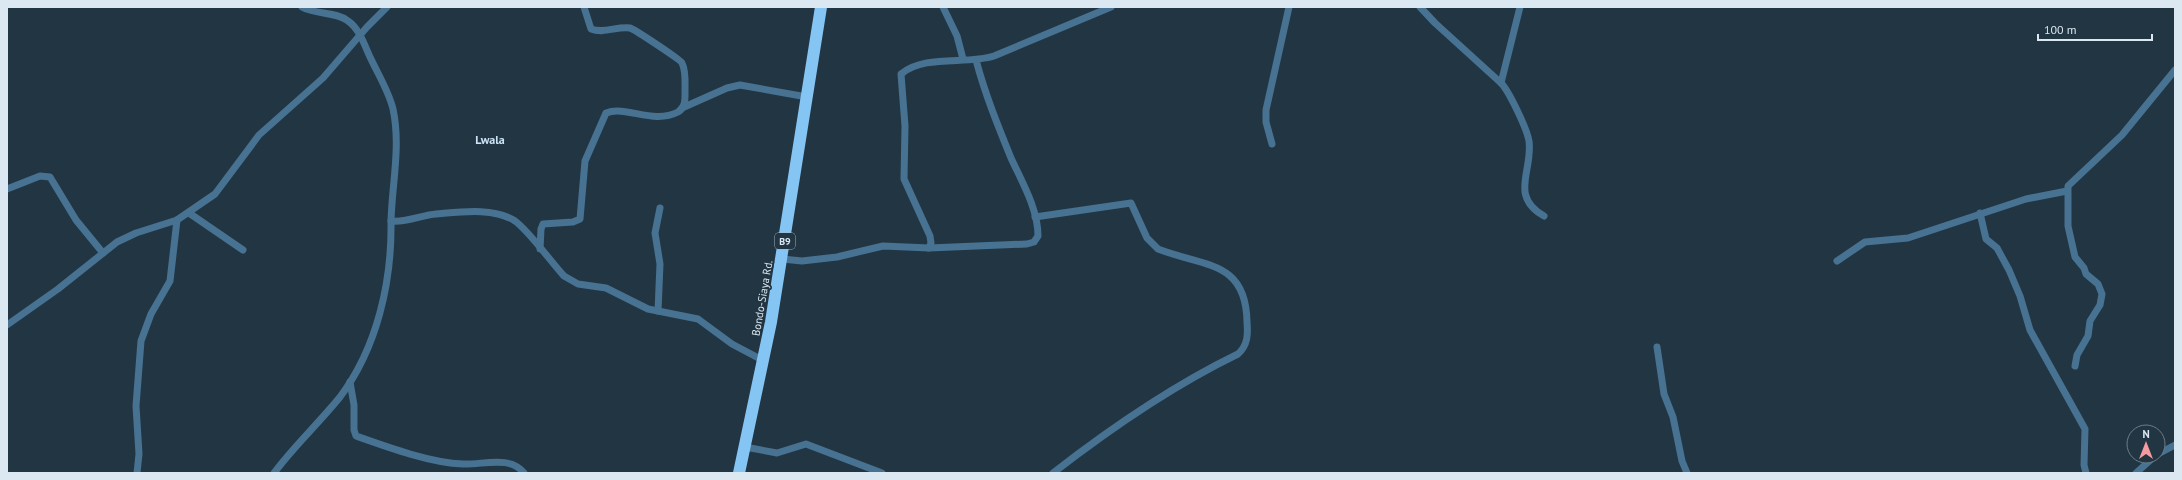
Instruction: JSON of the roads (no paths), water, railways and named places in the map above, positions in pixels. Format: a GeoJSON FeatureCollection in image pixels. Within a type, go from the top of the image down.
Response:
{"type":"FeatureCollection","features":[{"type":"Feature","properties":{"kind":"highway","name":"Bondo-Siaya Rd."},"geometry":{"type":"LineString","coordinates":[[739,473],[764,361],[782,259],[821,7]]}},
{"type":"Feature","properties":{"kind":"street"},"geometry":{"type":"LineString","coordinates":[[274,473],[350,382],[369,342],[388,282],[396,146],[393,109],[360,36],[350,22],[343,18],[311,12],[302,7]]}},
{"type":"Feature","properties":{"kind":"street"},"geometry":{"type":"LineString","coordinates":[[7,326],[58,290],[123,239],[177,220],[215,194],[259,135],[323,78],[387,7]]}},
{"type":"Feature","properties":{"kind":"street"},"geometry":{"type":"LineString","coordinates":[[584,7],[591,30],[598,31],[632,28],[640,32],[657,46],[678,57],[684,69],[684,100],[682,108]]}},
{"type":"Feature","properties":{"kind":"street"},"geometry":{"type":"LineString","coordinates":[[943,7],[957,36],[962,59]]}},
{"type":"Feature","properties":{"kind":"street"},"geometry":{"type":"LineString","coordinates":[[929,248],[931,243],[930,236],[906,187],[903,174],[905,126],[900,78],[904,71],[918,66],[962,59],[976,60],[994,56],[1111,7]]}},
{"type":"Feature","properties":{"kind":"street"},"geometry":{"type":"LineString","coordinates":[[1272,144],[1266,122],[1266,110],[1288,7]]}},
{"type":"Feature","properties":{"kind":"street"},"geometry":{"type":"LineString","coordinates":[[1420,7],[1435,23],[1501,82],[1509,94],[1529,140],[1529,159],[1524,186],[1526,200],[1534,210],[1544,216]]}},
{"type":"Feature","properties":{"kind":"street"},"geometry":{"type":"LineString","coordinates":[[1501,82],[1520,7]]}},
{"type":"Feature","properties":{"kind":"street"},"geometry":{"type":"LineString","coordinates":[[782,259],[802,261],[837,257],[883,246],[929,248],[1034,242],[1038,236],[1035,217],[990,108],[976,60]]}},
{"type":"Feature","properties":{"kind":"street"},"geometry":{"type":"LineString","coordinates":[[2075,366],[2077,355],[2088,336],[2090,321],[2100,305],[2102,294],[2098,284],[2086,274],[2084,268],[2075,257],[2068,226],[2067,191],[2071,183],[2131,126],[2175,70]]}},
{"type":"Feature","properties":{"kind":"street"},"geometry":{"type":"LineString","coordinates":[[540,248],[541,229],[543,224],[573,222],[580,219],[585,161],[606,113],[615,111],[647,116],[672,114],[727,88],[740,85],[807,97]]}},
{"type":"Feature","properties":{"kind":"street"},"geometry":{"type":"LineString","coordinates":[[7,189],[40,176],[50,177],[76,220],[104,253]]}},
{"type":"Feature","properties":{"kind":"street"},"geometry":{"type":"LineString","coordinates":[[1837,261],[1865,242],[1908,238],[2026,199],[2067,191]]}},
{"type":"Feature","properties":{"kind":"street"},"geometry":{"type":"LineString","coordinates":[[1035,217],[1131,203],[1150,243],[1158,248],[1216,268],[1230,275],[1243,291],[1247,313],[1245,346],[1238,354],[1155,400],[1095,441],[1053,473]]}},
{"type":"Feature","properties":{"kind":"street"},"geometry":{"type":"LineString","coordinates":[[658,311],[660,264],[655,233],[660,208]]}},
{"type":"Feature","properties":{"kind":"street"},"geometry":{"type":"LineString","coordinates":[[189,213],[244,250]]}},
{"type":"Feature","properties":{"kind":"street"},"geometry":{"type":"LineString","coordinates":[[1980,213],[1986,239],[1997,248],[2009,270],[2020,296],[2030,330],[2085,429],[2084,465],[2086,473]]}},
{"type":"Feature","properties":{"kind":"street"},"geometry":{"type":"LineString","coordinates":[[391,221],[434,214],[497,214],[515,221],[564,276],[574,282],[606,288],[635,304],[701,321],[732,344],[764,361]]}},
{"type":"Feature","properties":{"kind":"street"},"geometry":{"type":"LineString","coordinates":[[137,473],[139,454],[136,406],[141,341],[151,314],[170,281],[173,268],[177,220]]}},
{"type":"Feature","properties":{"kind":"street"},"geometry":{"type":"LineString","coordinates":[[1657,347],[1664,394],[1673,417],[1686,473]]}},
{"type":"Feature","properties":{"kind":"street"},"geometry":{"type":"LineString","coordinates":[[350,382],[354,405],[354,430],[356,436],[439,462],[475,465],[509,463],[518,466],[524,473]]}},
{"type":"Feature","properties":{"kind":"street"},"geometry":{"type":"LineString","coordinates":[[745,447],[777,453],[806,444],[882,473]]}},
{"type":"Feature","properties":{"kind":"street"},"geometry":{"type":"LineString","coordinates":[[2166,450],[2175,445]]}},
{"type":"Feature","properties":{"kind":"street"},"geometry":{"type":"LineString","coordinates":[[2136,473],[2146,464]]}},
{"type":"Feature","properties":{"kind":"district","name":"Lwala"},"geometry":{"type":"Point","coordinates":[490,139]}}]}
